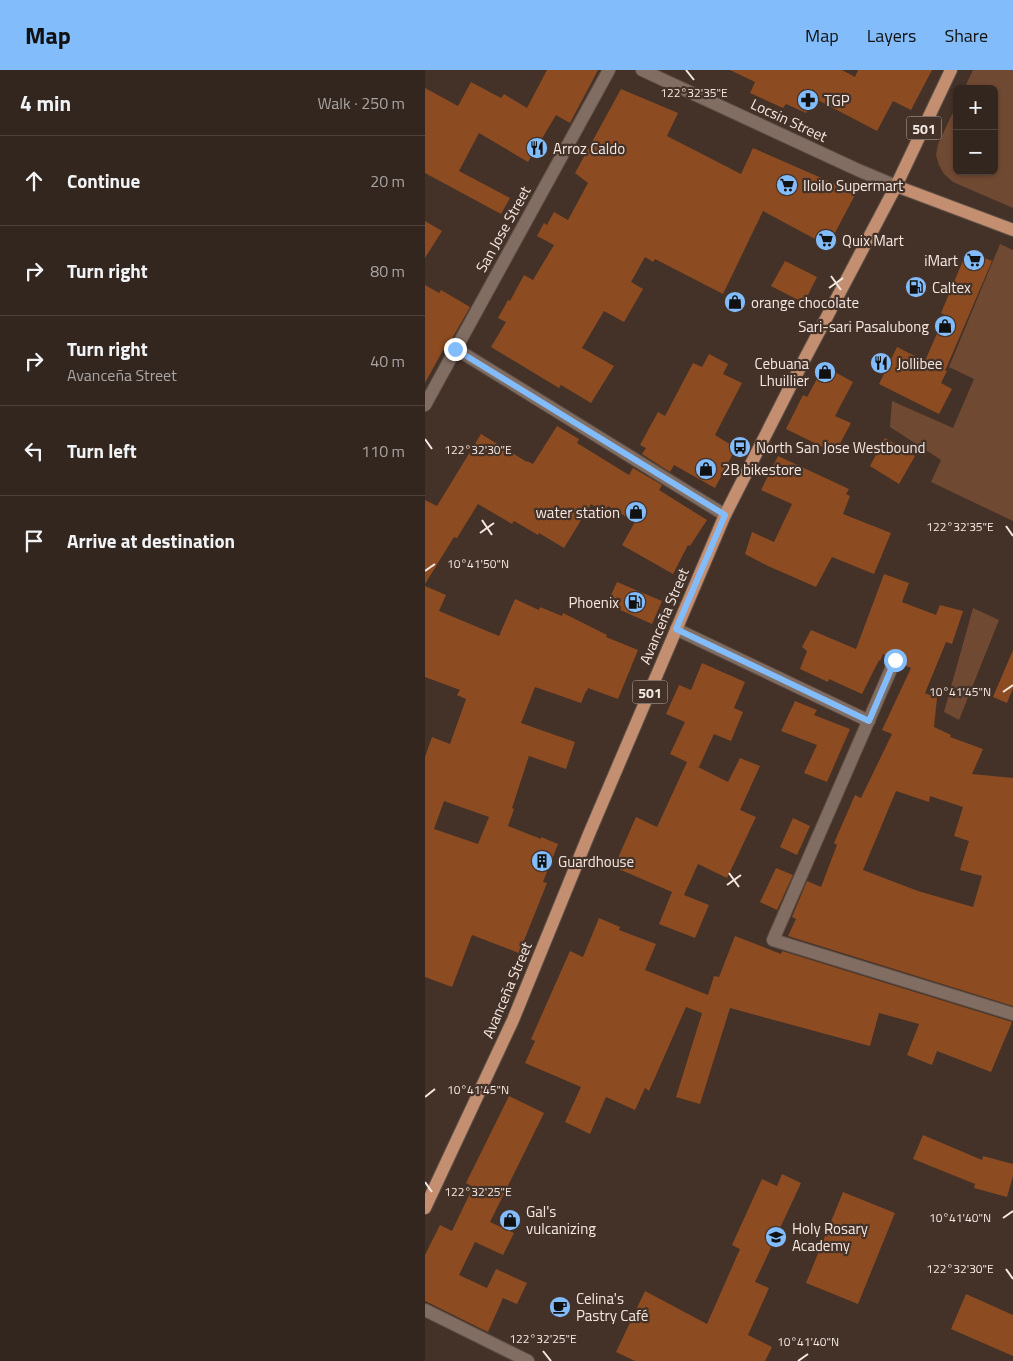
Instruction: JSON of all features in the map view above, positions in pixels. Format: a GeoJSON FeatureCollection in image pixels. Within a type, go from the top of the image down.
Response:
{"type":"FeatureCollection","features":[{"type":"Feature","properties":{"kind":"main road","name":"501"},"geometry":{"type":"LineString","coordinates":[[896,186],[951,70]]}},
{"type":"Feature","properties":{"kind":"main road"},"geometry":{"type":"LineString","coordinates":[[896,186],[1013,230]]}},
{"type":"Feature","properties":{"kind":"main road","name":"Avanceña Street"},"geometry":{"type":"LineString","coordinates":[[425,1208],[513,1020],[589,834],[725,515],[896,186]]}},
{"type":"Feature","properties":{"kind":"street","name":"San Jose Street"},"geometry":{"type":"LineString","coordinates":[[425,404],[609,70]]}},
{"type":"Feature","properties":{"kind":"street","name":"Locsin Street"},"geometry":{"type":"LineString","coordinates":[[642,70],[896,186]]}},
{"type":"Feature","properties":{"kind":"street"},"geometry":{"type":"LineString","coordinates":[[455,349],[725,515]]}},
{"type":"Feature","properties":{"kind":"street"},"geometry":{"type":"LineString","coordinates":[[676,629],[869,721]]}},
{"type":"Feature","properties":{"kind":"street"},"geometry":{"type":"LineString","coordinates":[[895,660],[773,940],[1013,1014]]}},
{"type":"Feature","properties":{"kind":"street"},"geometry":{"type":"LineString","coordinates":[[425,1310],[528,1361]]}},
{"type":"Feature","properties":{"kind":"shaded area"},"geometry":{"type":"Polygon","coordinates":[[[973,70],[1013,70],[1013,208],[953,182],[944,174],[939,165],[936,155],[938,144],[953,112],[953,175],[998,175],[998,85],[966,85],[973,70]]]}},
{"type":"Feature","properties":{"kind":"shaded area"},"geometry":{"type":"Polygon","coordinates":[[[1000,244],[1013,250],[1013,521],[931,482],[941,460],[890,427],[892,401],[953,428],[974,379],[949,367],[1000,244]]]}},
{"type":"Feature","properties":{"kind":"shaded area"},"geometry":{"type":"Polygon","coordinates":[[[973,608],[999,620],[959,720],[944,712],[973,608]]]}},
{"type":"Feature","properties":{"kind":"building"},"geometry":{"type":"Polygon","coordinates":[[[547,70],[598,70],[570,123],[556,115],[528,162],[479,133],[459,171],[510,198],[501,214],[425,173],[425,88],[458,106],[471,82],[501,98],[504,94],[527,108],[547,70]]]}},
{"type":"Feature","properties":{"kind":"building"},"geometry":{"type":"Polygon","coordinates":[[[730,70],[842,70],[855,77],[858,70],[932,70],[911,110],[893,101],[877,131],[814,98],[806,113],[786,104],[783,108],[750,93],[755,82],[730,70]]]}},
{"type":"Feature","properties":{"kind":"building"},"geometry":{"type":"Polygon","coordinates":[[[621,89],[678,113],[667,136],[741,174],[753,148],[856,193],[828,246],[763,211],[723,294],[655,259],[653,262],[645,257],[631,282],[643,289],[624,322],[604,311],[582,348],[614,366],[591,403],[561,385],[559,388],[491,347],[506,322],[498,318],[508,300],[510,301],[524,275],[533,280],[554,245],[537,236],[544,223],[547,225],[554,212],[568,220],[588,183],[575,173],[621,89]]]}},
{"type":"Feature","properties":{"kind":"building"},"geometry":{"type":"Polygon","coordinates":[[[425,221],[442,231],[425,258],[425,221]]]}},
{"type":"Feature","properties":{"kind":"building"},"geometry":{"type":"Polygon","coordinates":[[[967,251],[992,261],[945,371],[947,371],[941,383],[952,389],[939,414],[879,384],[897,347],[925,361],[945,315],[941,313],[967,251]]]}},
{"type":"Feature","properties":{"kind":"building"},"geometry":{"type":"Polygon","coordinates":[[[785,261],[817,277],[804,303],[771,286],[785,261]]]}},
{"type":"Feature","properties":{"kind":"building"},"geometry":{"type":"Polygon","coordinates":[[[425,285],[439,293],[441,290],[470,307],[425,383],[425,285]]]}},
{"type":"Feature","properties":{"kind":"building"},"geometry":{"type":"Polygon","coordinates":[[[709,354],[728,364],[723,374],[742,383],[715,435],[736,448],[715,488],[674,465],[670,472],[642,454],[646,448],[640,445],[658,412],[665,416],[693,363],[702,367],[709,354]]]}},
{"type":"Feature","properties":{"kind":"building"},"geometry":{"type":"Polygon","coordinates":[[[824,366],[853,382],[835,416],[851,423],[835,453],[786,429],[803,395],[807,397],[824,366]]]}},
{"type":"Feature","properties":{"kind":"building"},"geometry":{"type":"Polygon","coordinates":[[[557,426],[579,439],[577,443],[629,475],[633,468],[662,485],[659,490],[707,520],[690,546],[688,545],[673,574],[622,545],[635,522],[608,506],[604,512],[591,504],[564,548],[514,521],[512,524],[478,504],[457,538],[454,537],[425,584],[425,500],[437,506],[481,434],[533,464],[557,426]]]}},
{"type":"Feature","properties":{"kind":"building"},"geometry":{"type":"Polygon","coordinates":[[[885,438],[915,456],[899,484],[870,466],[885,438]]]}},
{"type":"Feature","properties":{"kind":"building"},"geometry":{"type":"Polygon","coordinates":[[[778,456],[849,489],[846,494],[850,496],[843,514],[891,533],[874,574],[832,557],[816,587],[745,554],[752,532],[774,542],[792,504],[761,490],[778,456]]]}},
{"type":"Feature","properties":{"kind":"building"},"geometry":{"type":"Polygon","coordinates":[[[884,574],[909,583],[902,602],[936,615],[940,605],[963,611],[952,644],[946,642],[925,693],[937,698],[934,727],[951,735],[950,737],[983,749],[972,774],[1013,778],[1013,1006],[788,936],[796,919],[792,917],[807,881],[821,887],[837,845],[834,843],[855,795],[861,798],[892,734],[882,730],[911,668],[902,664],[903,659],[899,653],[894,652],[888,657],[883,654],[862,694],[829,679],[828,682],[800,669],[807,651],[802,647],[811,630],[856,649],[884,574]],[[896,791],[863,870],[918,891],[973,907],[982,876],[960,870],[969,841],[954,836],[963,807],[930,796],[929,802],[896,791]]]}},
{"type":"Feature","properties":{"kind":"building","name":"Phoenix"},"geometry":{"type":"Polygon","coordinates":[[[617,582],[662,601],[652,624],[607,604],[617,582]]]}},
{"type":"Feature","properties":{"kind":"building"},"geometry":{"type":"Polygon","coordinates":[[[425,586],[446,595],[439,611],[499,636],[515,599],[539,610],[540,607],[562,616],[563,613],[607,635],[606,637],[638,650],[618,699],[588,688],[581,703],[535,687],[521,723],[575,742],[566,769],[529,756],[508,826],[558,844],[543,882],[547,883],[519,953],[472,935],[452,987],[425,977],[425,757],[432,737],[450,744],[466,699],[457,695],[460,690],[425,677],[425,586]],[[444,801],[434,829],[478,844],[489,817],[444,801]]]}},
{"type":"Feature","properties":{"kind":"building"},"geometry":{"type":"Polygon","coordinates":[[[1013,650],[1013,688],[1007,703],[993,697],[1013,650]]]}},
{"type":"Feature","properties":{"kind":"building"},"geometry":{"type":"Polygon","coordinates":[[[702,663],[745,682],[734,708],[743,712],[731,741],[714,734],[699,767],[696,766],[728,782],[740,758],[760,766],[740,810],[756,817],[727,878],[698,864],[684,895],[709,905],[695,938],[659,924],[672,892],[614,867],[636,817],[657,827],[687,762],[670,754],[685,722],[666,714],[679,685],[691,690],[702,663]]]}},
{"type":"Feature","properties":{"kind":"building"},"geometry":{"type":"Polygon","coordinates":[[[795,701],[817,710],[814,715],[850,729],[827,782],[804,773],[817,745],[781,731],[795,701]]]}},
{"type":"Feature","properties":{"kind":"building"},"geometry":{"type":"Polygon","coordinates":[[[793,818],[810,826],[797,855],[780,847],[793,818]]]}},
{"type":"Feature","properties":{"kind":"building"},"geometry":{"type":"Polygon","coordinates":[[[776,868],[793,875],[777,910],[760,902],[776,868]]]}},
{"type":"Feature","properties":{"kind":"building"},"geometry":{"type":"Polygon","coordinates":[[[599,918],[620,927],[619,930],[656,944],[645,970],[708,995],[714,976],[719,977],[735,936],[781,954],[782,951],[1012,1022],[991,1072],[937,1051],[932,1065],[907,1055],[919,1024],[879,1013],[870,1046],[730,1008],[700,1104],[676,1097],[702,1013],[686,1007],[649,1091],[645,1088],[635,1110],[606,1097],[590,1134],[565,1122],[581,1087],[525,1063],[535,1041],[531,1039],[570,951],[583,957],[599,918]]]}},
{"type":"Feature","properties":{"kind":"building"},"geometry":{"type":"Polygon","coordinates":[[[509,1096],[544,1113],[490,1222],[514,1233],[503,1255],[475,1242],[459,1275],[487,1288],[496,1269],[527,1283],[517,1304],[503,1298],[488,1332],[425,1301],[425,1255],[440,1225],[452,1231],[473,1187],[466,1183],[509,1096]]]}},
{"type":"Feature","properties":{"kind":"building"},"geometry":{"type":"Polygon","coordinates":[[[923,1135],[982,1160],[983,1156],[1013,1164],[1013,1176],[1007,1197],[974,1188],[975,1184],[913,1159],[923,1135]]]}},
{"type":"Feature","properties":{"kind":"building"},"geometry":{"type":"Polygon","coordinates":[[[782,1174],[801,1183],[755,1282],[769,1288],[748,1335],[772,1347],[765,1361],[635,1361],[616,1352],[645,1291],[707,1324],[740,1249],[732,1245],[762,1179],[777,1186],[782,1174]]]}},
{"type":"Feature","properties":{"kind":"building"},"geometry":{"type":"Polygon","coordinates":[[[843,1192],[895,1213],[858,1304],[806,1283],[843,1192]]]}},
{"type":"Feature","properties":{"kind":"building"},"geometry":{"type":"Polygon","coordinates":[[[966,1294],[1013,1315],[1013,1356],[951,1329],[966,1294]]]}},
{"type":"Feature","properties":{"kind":"place","name":"TGP"},"geometry":{"type":"Point","coordinates":[808,100]}},
{"type":"Feature","properties":{"kind":"place","name":"Arroz Caldo"},"geometry":{"type":"Point","coordinates":[537,148]}},
{"type":"Feature","properties":{"kind":"place","name":"Iloilo Supermart"},"geometry":{"type":"Point","coordinates":[787,185]}},
{"type":"Feature","properties":{"kind":"place","name":"Quix Mart"},"geometry":{"type":"Point","coordinates":[826,240]}},
{"type":"Feature","properties":{"kind":"place","name":"iMart"},"geometry":{"type":"Point","coordinates":[974,260]}},
{"type":"Feature","properties":{"kind":"place","name":"Caltex"},"geometry":{"type":"Point","coordinates":[916,287]}},
{"type":"Feature","properties":{"kind":"place","name":"orange chocolate"},"geometry":{"type":"Point","coordinates":[735,302]}},
{"type":"Feature","properties":{"kind":"place","name":"Sari-sari Pasalubong"},"geometry":{"type":"Point","coordinates":[945,326]}},
{"type":"Feature","properties":{"kind":"place","name":"Jollibee"},"geometry":{"type":"Point","coordinates":[881,363]}},
{"type":"Feature","properties":{"kind":"place","name":"Cebuana Lhuillier"},"geometry":{"type":"Point","coordinates":[825,372]}},
{"type":"Feature","properties":{"kind":"place","name":"North San Jose Westbound"},"geometry":{"type":"Point","coordinates":[740,447]}},
{"type":"Feature","properties":{"kind":"place","name":"2B bikestore"},"geometry":{"type":"Point","coordinates":[706,469]}},
{"type":"Feature","properties":{"kind":"place","name":"water station"},"geometry":{"type":"Point","coordinates":[636,512]}},
{"type":"Feature","properties":{"kind":"place","name":"Phoenix"},"geometry":{"type":"Point","coordinates":[635,602]}},
{"type":"Feature","properties":{"kind":"place","name":"Guardhouse"},"geometry":{"type":"Point","coordinates":[542,861]}},
{"type":"Feature","properties":{"kind":"place","name":"Gal's vulcanizing"},"geometry":{"type":"Point","coordinates":[510,1220]}},
{"type":"Feature","properties":{"kind":"place","name":"Holy Rosary Academy"},"geometry":{"type":"Point","coordinates":[776,1237]}},
{"type":"Feature","properties":{"kind":"place","name":"Celina's Pastry Café"},"geometry":{"type":"Point","coordinates":[560,1307]}},
{"type":"Feature","properties":{"kind":"route"},"geometry":{"type":"LineString","coordinates":[[455,349],[725,515],[676,629],[869,721],[895,660]]}}]}
